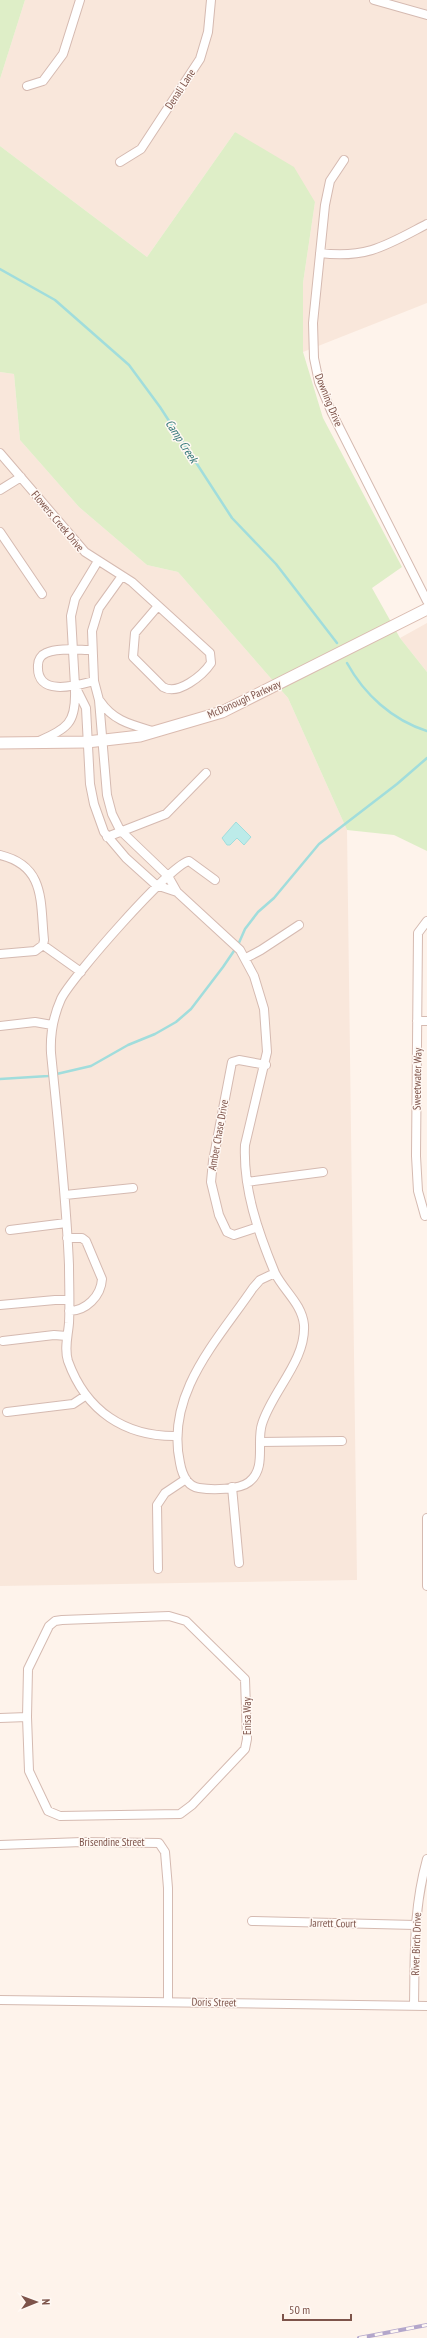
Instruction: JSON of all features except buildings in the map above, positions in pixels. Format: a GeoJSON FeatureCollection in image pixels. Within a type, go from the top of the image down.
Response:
{"type":"FeatureCollection","features":[{"type":"Feature","properties":{"kind":"street"},"geometry":{"type":"LineString","coordinates":[[26,86],[42,81],[63,54],[80,0]]}},
{"type":"Feature","properties":{"kind":"street","name":"Denali Lane"},"geometry":{"type":"LineString","coordinates":[[120,162],[142,149],[200,59],[208,32],[211,0]]}},
{"type":"Feature","properties":{"kind":"street"},"geometry":{"type":"LineString","coordinates":[[374,0],[427,15]]}},
{"type":"Feature","properties":{"kind":"street","name":"Downing Drive"},"geometry":{"type":"LineString","coordinates":[[344,160],[330,181],[320,253],[313,323],[314,358],[319,382],[332,413],[427,601]]}},
{"type":"Feature","properties":{"kind":"street"},"geometry":{"type":"LineString","coordinates":[[320,253],[358,255],[386,246],[427,224]]}},
{"type":"Feature","properties":{"kind":"street","name":"Flowers Creek Drive"},"geometry":{"type":"LineString","coordinates":[[0,453],[82,549],[140,589],[211,656],[210,665],[195,680],[169,689],[163,687],[133,657],[135,632],[158,606]]}},
{"type":"Feature","properties":{"kind":"street"},"geometry":{"type":"LineString","coordinates":[[0,490],[21,477]]}},
{"type":"Feature","properties":{"kind":"street"},"geometry":{"type":"LineString","coordinates":[[0,532],[42,594]]}},
{"type":"Feature","properties":{"kind":"street"},"geometry":{"type":"LineString","coordinates":[[36,743],[62,731],[70,723],[75,710],[72,609],[79,592],[98,561]]}},
{"type":"Feature","properties":{"kind":"street"},"geometry":{"type":"LineString","coordinates":[[122,576],[95,616],[92,631],[94,681],[99,700],[107,795],[112,814],[120,830],[168,876],[177,892],[226,935],[246,958],[254,976],[264,1009],[268,1046],[266,1065],[245,1145],[247,1182],[258,1227],[275,1273],[282,1287],[300,1308],[303,1320],[304,1333],[297,1355],[262,1423],[257,1474],[249,1482],[232,1486],[198,1488],[186,1479],[180,1463],[177,1436],[180,1407],[190,1382],[253,1288],[260,1280],[275,1273]]}},
{"type":"Feature","properties":{"kind":"street","name":"McDonough Parkway"},"geometry":{"type":"LineString","coordinates":[[0,743],[102,741],[157,732],[222,712],[427,609]]}},
{"type":"Feature","properties":{"kind":"street"},"geometry":{"type":"LineString","coordinates":[[92,650],[73,650],[46,653],[40,658],[38,669],[39,676],[46,685],[75,686],[94,681]]}},
{"type":"Feature","properties":{"kind":"street"},"geometry":{"type":"LineString","coordinates":[[75,686],[86,708],[87,742],[92,795],[101,826],[107,836],[126,858],[156,885],[177,892]]}},
{"type":"Feature","properties":{"kind":"street"},"geometry":{"type":"LineString","coordinates":[[99,700],[107,711],[117,720],[157,732]]}},
{"type":"Feature","properties":{"kind":"street"},"geometry":{"type":"LineString","coordinates":[[107,836],[166,814],[206,773]]}},
{"type":"Feature","properties":{"kind":"street"},"geometry":{"type":"LineString","coordinates":[[0,855],[22,864],[37,882],[39,890],[43,945]]}},
{"type":"Feature","properties":{"kind":"street"},"geometry":{"type":"LineString","coordinates":[[177,1436],[156,1436],[116,1423],[101,1412],[85,1396],[69,1362],[67,1336],[69,1300],[65,1195],[51,1053],[52,1025],[61,1000],[81,972],[156,885],[189,861],[215,880]]}},
{"type":"Feature","properties":{"kind":"street","name":"Sweetwater Way"},"geometry":{"type":"LineString","coordinates":[[425,1216],[418,1191],[416,1156],[418,933],[427,921]]}},
{"type":"Feature","properties":{"kind":"street"},"geometry":{"type":"LineString","coordinates":[[246,958],[262,950],[299,925]]}},
{"type":"Feature","properties":{"kind":"street"},"geometry":{"type":"LineString","coordinates":[[43,945],[81,972]]}},
{"type":"Feature","properties":{"kind":"street"},"geometry":{"type":"LineString","coordinates":[[0,954],[35,951],[43,945]]}},
{"type":"Feature","properties":{"kind":"street"},"geometry":{"type":"LineString","coordinates":[[417,1021],[427,1021]]}},
{"type":"Feature","properties":{"kind":"street"},"geometry":{"type":"LineString","coordinates":[[0,1026],[36,1022],[52,1025]]}},
{"type":"Feature","properties":{"kind":"street","name":"Amber Chase Drive"},"geometry":{"type":"LineString","coordinates":[[258,1227],[234,1235],[227,1232],[213,1198],[211,1173],[232,1062],[239,1060],[266,1065]]}},
{"type":"Feature","properties":{"kind":"street"},"geometry":{"type":"LineString","coordinates":[[247,1182],[323,1172]]}},
{"type":"Feature","properties":{"kind":"street"},"geometry":{"type":"LineString","coordinates":[[65,1195],[133,1188]]}},
{"type":"Feature","properties":{"kind":"street"},"geometry":{"type":"LineString","coordinates":[[10,1230],[66,1223]]}},
{"type":"Feature","properties":{"kind":"street"},"geometry":{"type":"LineString","coordinates":[[67,1238],[82,1238],[86,1241],[102,1279],[98,1292],[88,1305],[82,1310],[69,1312]]}},
{"type":"Feature","properties":{"kind":"street"},"geometry":{"type":"LineString","coordinates":[[0,1305],[69,1300]]}},
{"type":"Feature","properties":{"kind":"street"},"geometry":{"type":"LineString","coordinates":[[3,1341],[54,1335],[67,1336]]}},
{"type":"Feature","properties":{"kind":"street"},"geometry":{"type":"LineString","coordinates":[[7,1412],[73,1404],[85,1396]]}},
{"type":"Feature","properties":{"kind":"street"},"geometry":{"type":"LineString","coordinates":[[260,1442],[342,1441]]}},
{"type":"Feature","properties":{"kind":"street"},"geometry":{"type":"LineString","coordinates":[[158,1569],[157,1505],[165,1493],[186,1479]]}},
{"type":"Feature","properties":{"kind":"street"},"geometry":{"type":"LineString","coordinates":[[232,1486],[239,1563]]}},
{"type":"Feature","properties":{"kind":"street"},"geometry":{"type":"LineString","coordinates":[[427,1518],[427,1586]]}},
{"type":"Feature","properties":{"kind":"street","name":"Enisa Way"},"geometry":{"type":"LineString","coordinates":[[169,1616],[178,1617],[186,1622],[242,1676],[246,1683],[247,1739],[245,1749],[192,1806],[180,1814],[60,1816],[53,1814],[48,1810],[29,1771],[27,1717],[28,1669],[49,1626],[58,1620],[169,1616]]}},
{"type":"Feature","properties":{"kind":"street"},"geometry":{"type":"LineString","coordinates":[[0,1718],[27,1717]]}},
{"type":"Feature","properties":{"kind":"street","name":"Brisendine Street"},"geometry":{"type":"LineString","coordinates":[[0,1845],[82,1842],[160,1844],[165,1852],[168,1888],[168,2001]]}},
{"type":"Feature","properties":{"kind":"street","name":"River Birch Drive"},"geometry":{"type":"LineString","coordinates":[[414,2005],[415,1925],[418,1893],[427,1860]]}},
{"type":"Feature","properties":{"kind":"street","name":"Jarrett Court"},"geometry":{"type":"LineString","coordinates":[[252,1921],[415,1925]]}},
{"type":"Feature","properties":{"kind":"street","name":"Doris Street"},"geometry":{"type":"LineString","coordinates":[[0,2000],[168,2001],[427,2006]]}},
{"type":"Feature","properties":{"kind":"shaded area"},"geometry":{"type":"Polygon","coordinates":[[[25,0],[427,0],[427,303],[303,352],[303,283],[315,202],[235,132],[147,257],[0,146],[0,79],[25,0]]]}},
{"type":"Feature","properties":{"kind":"shaded area"},"geometry":{"type":"Polygon","coordinates":[[[0,372],[14,374],[20,440],[79,507],[147,565],[178,572],[288,698],[347,830],[357,1580],[0,1586],[0,372]]]}},
{"type":"Feature","properties":{"kind":"shaded area"},"geometry":{"type":"Polygon","coordinates":[[[427,623],[427,672],[400,638],[427,623]]]}},
{"type":"Feature","properties":{"kind":"green space"},"geometry":{"type":"Polygon","coordinates":[[[0,0],[25,0],[0,79],[0,0]]]}},
{"type":"Feature","properties":{"kind":"green space"},"geometry":{"type":"Polygon","coordinates":[[[235,132],[294,167],[315,202],[303,283],[303,352],[323,418],[402,567],[372,588],[400,638],[427,672],[427,851],[394,835],[347,830],[288,698],[178,572],[147,565],[79,507],[20,440],[14,374],[0,372],[0,146],[147,257],[235,132]]]}},
{"type":"Feature","properties":{"kind":"water"},"geometry":{"type":"Polygon","coordinates":[[[236,822],[251,837],[244,845],[237,838],[230,845],[227,845],[222,838],[236,822]]]}},
{"type":"Feature","properties":{"kind":"waterway","name":"Camp Creek"},"geometry":{"type":"LineString","coordinates":[[0,269],[55,300],[129,365],[160,407],[232,518],[276,564],[337,643]]}},
{"type":"Feature","properties":{"kind":"waterway","name":"Camp Creek"},"geometry":{"type":"LineString","coordinates":[[347,663],[362,685],[380,704],[402,720],[427,731]]}},
{"type":"Feature","properties":{"kind":"waterway"},"geometry":{"type":"LineString","coordinates":[[0,1079],[48,1076],[91,1066],[128,1045],[155,1034],[176,1022],[191,1009],[223,967],[238,945],[245,929],[258,912],[274,898],[319,844],[397,784],[427,758]]}},
{"type":"Feature","properties":{"kind":"railway"},"geometry":{"type":"LineString","coordinates":[[359,2338],[427,2325]]}}]}
